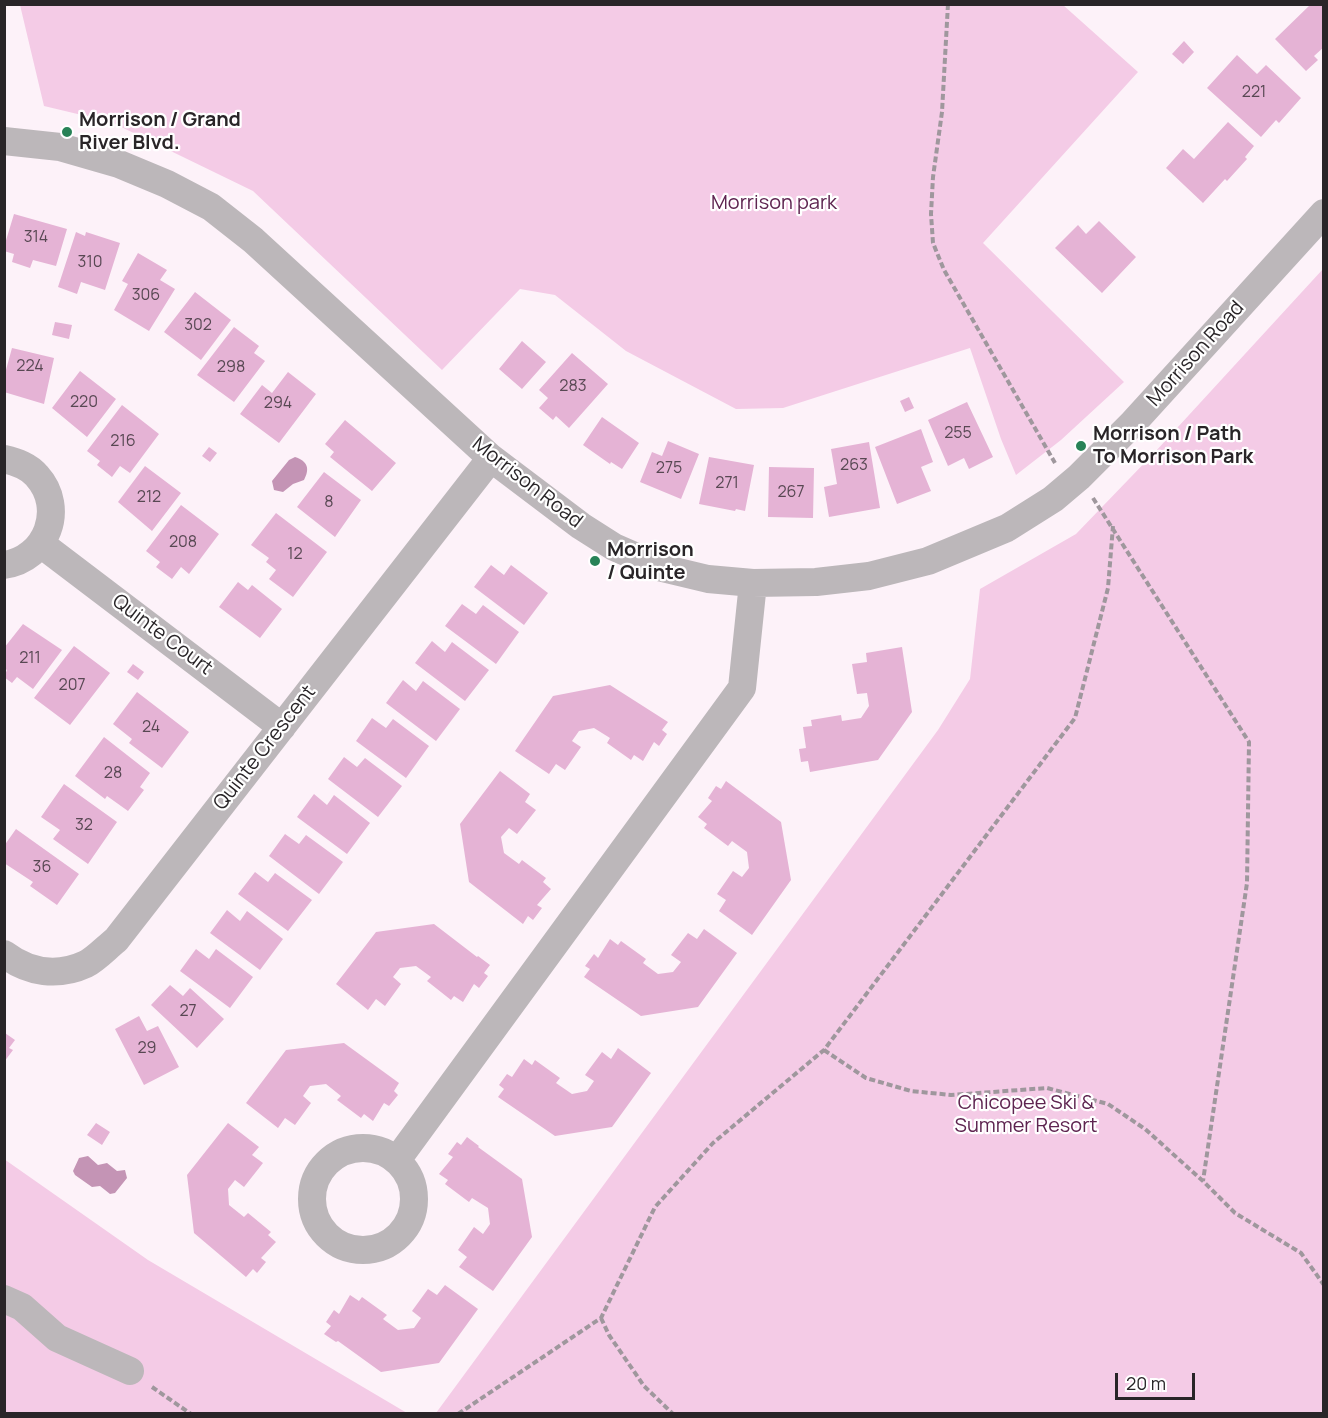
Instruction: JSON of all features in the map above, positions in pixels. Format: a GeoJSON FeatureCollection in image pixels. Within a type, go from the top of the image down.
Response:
{"type":"FeatureCollection","features":[{"type":"Feature","properties":{"kind":"street","name":"Morrison Road"},"geometry":{"type":"LineString","coordinates":[[4,141],[60,147],[119,164],[167,184],[211,207],[254,240],[491,458],[580,526],[614,547],[662,568],[708,579],[753,583],[816,582],[869,576],[928,561],[1007,528],[1044,505],[1079,477],[1132,424],[1323,213]]}},
{"type":"Feature","properties":{"kind":"street","name":"Quinte Crescent"},"geometry":{"type":"LineString","coordinates":[[4,954],[19,965],[54,973],[87,964],[116,939],[491,458]]}},
{"type":"Feature","properties":{"kind":"street"},"geometry":{"type":"LineString","coordinates":[[4,459],[20,463],[36,474],[47,490],[52,509],[50,528],[32,555],[16,564],[4,565]]}},
{"type":"Feature","properties":{"kind":"street","name":"Quinte Court"},"geometry":{"type":"LineString","coordinates":[[41,544],[282,727]]}},
{"type":"Feature","properties":{"kind":"street"},"geometry":{"type":"LineString","coordinates":[[397,1160],[742,688],[753,583]]}},
{"type":"Feature","properties":{"kind":"street"},"geometry":{"type":"LineString","coordinates":[[4,1299],[21,1307],[57,1338],[130,1371]]}},
{"type":"Feature","properties":{"kind":"path"},"geometry":{"type":"LineString","coordinates":[[948,4],[942,112],[933,177],[931,214],[933,243],[944,270],[1049,455],[1061,471]]}},
{"type":"Feature","properties":{"kind":"path"},"geometry":{"type":"LineString","coordinates":[[1090,492],[1249,742],[1247,883],[1203,1180]]}},
{"type":"Feature","properties":{"kind":"path"},"geometry":{"type":"LineString","coordinates":[[458,1413],[601,1318],[655,1207],[713,1143],[824,1050],[1075,718],[1108,588],[1113,526]]}},
{"type":"Feature","properties":{"kind":"path"},"geometry":{"type":"LineString","coordinates":[[824,1050],[866,1078],[911,1091],[951,1095],[1047,1088],[1108,1104],[1145,1129],[1203,1180],[1235,1213],[1301,1253],[1323,1285]]}},
{"type":"Feature","properties":{"kind":"path"},"geometry":{"type":"LineString","coordinates":[[601,1318],[609,1335],[644,1386],[673,1413]]}},
{"type":"Feature","properties":{"kind":"path"},"geometry":{"type":"LineString","coordinates":[[130,1371],[191,1413]]}},
{"type":"Feature","properties":{"kind":"green space","name":"Morrison park"},"geometry":{"type":"Polygon","coordinates":[[[20,5],[1063,5],[1138,72],[983,243],[1124,382],[1061,440],[1016,475],[1001,439],[970,348],[783,408],[736,409],[626,351],[555,295],[520,289],[442,370],[253,191],[111,122],[44,106],[20,5]]]}},
{"type":"Feature","properties":{"kind":"green space","name":"Chicopee Ski & Summer Resort"},"geometry":{"type":"Polygon","coordinates":[[[1323,269],[1323,1413],[436,1413],[938,730],[970,679],[980,589],[1076,534],[1155,452],[1323,269]]]}},
{"type":"Feature","properties":{"kind":"green space"},"geometry":{"type":"Polygon","coordinates":[[[4,1159],[148,1260],[407,1413],[5,1413],[4,1159]]]}},
{"type":"Feature","properties":{"kind":"shaded area"},"geometry":{"type":"Polygon","coordinates":[[[295,457],[307,466],[304,480],[293,484],[283,492],[274,490],[272,481],[289,460],[295,457]]]}},
{"type":"Feature","properties":{"kind":"shaded area"},"geometry":{"type":"Polygon","coordinates":[[[88,1156],[98,1165],[107,1163],[117,1171],[125,1170],[127,1178],[115,1193],[110,1194],[100,1186],[92,1187],[75,1175],[73,1171],[79,1158],[88,1156]]]}},
{"type":"Feature","properties":{"kind":"building"},"geometry":{"type":"Polygon","coordinates":[[[1311,4],[1324,4],[1324,47],[1314,56],[1318,60],[1306,71],[1275,39],[1311,4]]]}},
{"type":"Feature","properties":{"kind":"building"},"geometry":{"type":"Polygon","coordinates":[[[1184,41],[1194,52],[1183,64],[1172,54],[1184,41]]]}},
{"type":"Feature","properties":{"kind":"building"},"geometry":{"type":"Polygon","coordinates":[[[1237,55],[1257,74],[1266,65],[1301,98],[1279,123],[1276,120],[1261,137],[1207,88],[1237,55]]]}},
{"type":"Feature","properties":{"kind":"building"},"geometry":{"type":"Polygon","coordinates":[[[1228,122],[1254,146],[1245,157],[1247,159],[1203,203],[1166,168],[1183,149],[1194,159],[1228,122]]]}},
{"type":"Feature","properties":{"kind":"building"},"geometry":{"type":"Polygon","coordinates":[[[14,214],[67,229],[56,266],[33,260],[30,268],[12,262],[14,254],[4,251],[4,247],[14,214]]]}},
{"type":"Feature","properties":{"kind":"building"},"geometry":{"type":"Polygon","coordinates":[[[1099,221],[1136,257],[1102,293],[1055,248],[1078,225],[1086,234],[1099,221]]]}},
{"type":"Feature","properties":{"kind":"building"},"geometry":{"type":"Polygon","coordinates":[[[76,232],[85,236],[86,232],[120,243],[105,290],[81,282],[77,294],[58,287],[76,232]]]}},
{"type":"Feature","properties":{"kind":"building"},"geometry":{"type":"Polygon","coordinates":[[[138,253],[167,270],[160,280],[175,289],[149,331],[114,310],[128,284],[122,281],[138,253]]]}},
{"type":"Feature","properties":{"kind":"building"},"geometry":{"type":"Polygon","coordinates":[[[195,292],[231,320],[201,360],[164,332],[195,292]]]}},
{"type":"Feature","properties":{"kind":"building"},"geometry":{"type":"Polygon","coordinates":[[[55,322],[72,325],[69,339],[52,335],[55,322]]]}},
{"type":"Feature","properties":{"kind":"building"},"geometry":{"type":"Polygon","coordinates":[[[234,327],[259,346],[254,353],[265,361],[234,402],[197,375],[234,327]]]}},
{"type":"Feature","properties":{"kind":"building"},"geometry":{"type":"Polygon","coordinates":[[[522,341],[546,362],[522,389],[499,369],[522,341]]]}},
{"type":"Feature","properties":{"kind":"building"},"geometry":{"type":"Polygon","coordinates":[[[12,348],[54,358],[44,404],[4,392],[4,377],[12,348]]]}},
{"type":"Feature","properties":{"kind":"building"},"geometry":{"type":"Polygon","coordinates":[[[572,353],[608,384],[569,428],[556,416],[553,420],[539,408],[548,398],[539,390],[572,353]]]}},
{"type":"Feature","properties":{"kind":"building"},"geometry":{"type":"Polygon","coordinates":[[[80,371],[116,399],[87,437],[52,408],[80,371]]]}},
{"type":"Feature","properties":{"kind":"building"},"geometry":{"type":"Polygon","coordinates":[[[288,372],[316,394],[279,443],[240,414],[262,385],[272,393],[288,372]]]}},
{"type":"Feature","properties":{"kind":"building"},"geometry":{"type":"Polygon","coordinates":[[[909,397],[914,408],[905,412],[900,401],[909,397]]]}},
{"type":"Feature","properties":{"kind":"building"},"geometry":{"type":"Polygon","coordinates":[[[967,402],[993,457],[969,469],[964,458],[948,466],[928,420],[967,402]]]}},
{"type":"Feature","properties":{"kind":"building"},"geometry":{"type":"Polygon","coordinates":[[[122,405],[159,434],[130,473],[120,466],[112,477],[97,465],[100,461],[87,451],[122,405]]]}},
{"type":"Feature","properties":{"kind":"building"},"geometry":{"type":"Polygon","coordinates":[[[602,417],[639,443],[622,469],[611,462],[610,464],[583,445],[602,417]]]}},
{"type":"Feature","properties":{"kind":"building"},"geometry":{"type":"Polygon","coordinates":[[[345,420],[396,463],[372,491],[330,457],[334,452],[325,444],[345,420]]]}},
{"type":"Feature","properties":{"kind":"building"},"geometry":{"type":"Polygon","coordinates":[[[921,429],[933,462],[921,467],[931,491],[897,504],[875,447],[921,429]]]}},
{"type":"Feature","properties":{"kind":"building"},"geometry":{"type":"Polygon","coordinates":[[[668,441],[699,454],[681,499],[640,482],[652,452],[662,456],[668,441]]]}},
{"type":"Feature","properties":{"kind":"building"},"geometry":{"type":"Polygon","coordinates":[[[869,442],[880,508],[829,517],[824,487],[837,484],[831,449],[869,442]]]}},
{"type":"Feature","properties":{"kind":"building"},"geometry":{"type":"Polygon","coordinates":[[[209,447],[217,453],[210,462],[202,456],[209,447]]]}},
{"type":"Feature","properties":{"kind":"building"},"geometry":{"type":"Polygon","coordinates":[[[709,457],[754,465],[745,511],[699,504],[709,457]]]}},
{"type":"Feature","properties":{"kind":"building"},"geometry":{"type":"Polygon","coordinates":[[[145,466],[181,493],[152,531],[118,502],[145,466]]]}},
{"type":"Feature","properties":{"kind":"building"},"geometry":{"type":"Polygon","coordinates":[[[769,467],[814,468],[813,518],[768,517],[769,467]]]}},
{"type":"Feature","properties":{"kind":"building"},"geometry":{"type":"Polygon","coordinates":[[[324,472],[361,500],[335,537],[297,507],[324,472]]]}},
{"type":"Feature","properties":{"kind":"building"},"geometry":{"type":"Polygon","coordinates":[[[181,505],[219,534],[189,574],[181,567],[172,579],[156,567],[160,562],[146,551],[181,505]]]}},
{"type":"Feature","properties":{"kind":"building"},"geometry":{"type":"Polygon","coordinates":[[[276,513],[327,552],[293,597],[269,579],[276,570],[266,562],[269,558],[251,545],[276,513]]]}},
{"type":"Feature","properties":{"kind":"building"},"geometry":{"type":"Polygon","coordinates":[[[491,565],[504,575],[511,565],[548,593],[524,625],[474,587],[491,565]]]}},
{"type":"Feature","properties":{"kind":"building"},"geometry":{"type":"Polygon","coordinates":[[[238,582],[248,590],[252,585],[282,609],[260,638],[219,607],[238,582]]]}},
{"type":"Feature","properties":{"kind":"building"},"geometry":{"type":"Polygon","coordinates":[[[462,604],[476,614],[483,605],[519,632],[496,664],[445,626],[462,604]]]}},
{"type":"Feature","properties":{"kind":"building"},"geometry":{"type":"Polygon","coordinates":[[[23,624],[62,650],[33,689],[17,677],[12,683],[4,677],[7,670],[4,668],[4,648],[23,624]]]}},
{"type":"Feature","properties":{"kind":"building"},"geometry":{"type":"Polygon","coordinates":[[[432,641],[445,652],[452,642],[489,670],[465,701],[415,663],[432,641]]]}},
{"type":"Feature","properties":{"kind":"building"},"geometry":{"type":"Polygon","coordinates":[[[74,646],[110,673],[70,725],[34,698],[74,646]]]}},
{"type":"Feature","properties":{"kind":"building"},"geometry":{"type":"Polygon","coordinates":[[[902,647],[912,712],[878,760],[810,772],[808,761],[801,762],[799,749],[806,748],[803,727],[812,726],[811,720],[841,715],[842,721],[861,718],[869,706],[867,693],[857,694],[852,664],[867,662],[866,653],[902,647]]]}},
{"type":"Feature","properties":{"kind":"building"},"geometry":{"type":"Polygon","coordinates":[[[133,664],[144,672],[138,680],[127,672],[133,664]]]}},
{"type":"Feature","properties":{"kind":"building"},"geometry":{"type":"Polygon","coordinates":[[[403,680],[416,691],[423,681],[460,709],[436,741],[386,703],[403,680]]]}},
{"type":"Feature","properties":{"kind":"building"},"geometry":{"type":"Polygon","coordinates":[[[610,685],[668,722],[662,730],[667,734],[659,746],[654,742],[643,761],[634,755],[631,760],[607,743],[610,738],[594,728],[579,731],[572,741],[581,747],[565,770],[556,764],[549,774],[515,751],[553,696],[610,685]]]}},
{"type":"Feature","properties":{"kind":"building"},"geometry":{"type":"Polygon","coordinates":[[[137,692],[189,732],[162,768],[129,743],[132,739],[113,724],[137,692]]]}},
{"type":"Feature","properties":{"kind":"building"},"geometry":{"type":"Polygon","coordinates":[[[372,718],[386,728],[393,719],[429,746],[406,778],[356,741],[372,718]]]}},
{"type":"Feature","properties":{"kind":"building"},"geometry":{"type":"Polygon","coordinates":[[[104,737],[150,773],[140,787],[144,790],[128,811],[107,796],[105,799],[75,776],[104,737]]]}},
{"type":"Feature","properties":{"kind":"building"},"geometry":{"type":"Polygon","coordinates":[[[344,757],[357,767],[365,758],[402,786],[378,817],[328,779],[344,757]]]}},
{"type":"Feature","properties":{"kind":"building"},"geometry":{"type":"Polygon","coordinates":[[[500,771],[530,794],[525,802],[536,810],[517,834],[509,828],[501,837],[504,853],[519,864],[522,860],[546,878],[543,882],[551,889],[537,905],[542,908],[533,920],[528,916],[523,924],[469,882],[460,824],[500,771]]]}},
{"type":"Feature","properties":{"kind":"building"},"geometry":{"type":"Polygon","coordinates":[[[726,781],[781,822],[791,880],[752,935],[719,911],[726,900],[717,894],[733,871],[742,877],[749,868],[747,852],[732,841],[728,846],[704,828],[707,824],[698,817],[712,801],[708,798],[716,786],[721,789],[726,781]]]}},
{"type":"Feature","properties":{"kind":"building"},"geometry":{"type":"Polygon","coordinates":[[[64,784],[117,822],[88,864],[53,839],[60,830],[41,817],[64,784]]]}},
{"type":"Feature","properties":{"kind":"building"},"geometry":{"type":"Polygon","coordinates":[[[314,794],[327,805],[334,795],[370,823],[347,854],[297,817],[314,794]]]}},
{"type":"Feature","properties":{"kind":"building"},"geometry":{"type":"Polygon","coordinates":[[[16,829],[79,874],[57,905],[30,886],[33,882],[4,863],[4,846],[16,829]]]}},
{"type":"Feature","properties":{"kind":"building"},"geometry":{"type":"Polygon","coordinates":[[[285,834],[299,844],[306,835],[343,862],[319,894],[269,856],[285,834]]]}},
{"type":"Feature","properties":{"kind":"building"},"geometry":{"type":"Polygon","coordinates":[[[255,872],[268,882],[275,873],[312,900],[288,931],[238,894],[255,872]]]}},
{"type":"Feature","properties":{"kind":"building"},"geometry":{"type":"Polygon","coordinates":[[[227,910],[240,921],[247,911],[283,939],[260,970],[210,933],[227,910]]]}},
{"type":"Feature","properties":{"kind":"building"},"geometry":{"type":"Polygon","coordinates":[[[434,924],[490,965],[484,973],[488,976],[479,988],[474,984],[463,1002],[454,996],[451,1000],[427,981],[431,977],[416,966],[400,968],[393,977],[401,984],[385,1006],[376,999],[368,1010],[336,984],[376,932],[434,924]]]}},
{"type":"Feature","properties":{"kind":"building"},"geometry":{"type":"Polygon","coordinates":[[[704,929],[737,953],[698,1007],[641,1016],[584,977],[590,969],[585,966],[594,954],[598,958],[610,939],[618,945],[621,941],[646,959],[643,963],[658,974],[673,972],[681,962],[671,955],[688,933],[697,939],[704,929]]]}},
{"type":"Feature","properties":{"kind":"building"},"geometry":{"type":"Polygon","coordinates":[[[196,949],[209,959],[216,949],[253,977],[230,1008],[180,971],[196,949]]]}},
{"type":"Feature","properties":{"kind":"building"},"geometry":{"type":"Polygon","coordinates":[[[170,985],[183,996],[190,988],[224,1019],[197,1048],[151,1005],[170,985]]]}},
{"type":"Feature","properties":{"kind":"building"},"geometry":{"type":"Polygon","coordinates":[[[139,1016],[147,1031],[158,1026],[179,1067],[144,1085],[115,1029],[139,1016]]]}},
{"type":"Feature","properties":{"kind":"building"},"geometry":{"type":"Polygon","coordinates":[[[5,1033],[15,1040],[9,1048],[13,1050],[4,1062],[5,1033]]]}},
{"type":"Feature","properties":{"kind":"building"},"geometry":{"type":"Polygon","coordinates":[[[344,1043],[399,1083],[394,1091],[398,1095],[389,1106],[384,1103],[373,1121],[364,1114],[361,1118],[337,1100],[341,1096],[326,1084],[310,1086],[303,1096],[311,1103],[295,1125],[285,1118],[278,1128],[246,1103],[286,1050],[344,1043]]]}},
{"type":"Feature","properties":{"kind":"building"},"geometry":{"type":"Polygon","coordinates":[[[618,1048],[651,1073],[612,1127],[555,1136],[498,1097],[504,1089],[499,1085],[507,1074],[512,1077],[524,1059],[532,1065],[535,1060],[560,1078],[556,1083],[572,1094],[587,1091],[594,1081],[585,1075],[602,1052],[611,1059],[618,1048]]]}},
{"type":"Feature","properties":{"kind":"building"},"geometry":{"type":"Polygon","coordinates":[[[96,1123],[110,1132],[102,1145],[87,1135],[96,1123]]]}},
{"type":"Feature","properties":{"kind":"building"},"geometry":{"type":"Polygon","coordinates":[[[228,1123],[259,1147],[252,1155],[263,1163],[244,1187],[235,1180],[228,1189],[229,1205],[244,1217],[248,1213],[271,1232],[268,1235],[276,1242],[261,1258],[266,1262],[257,1273],[253,1269],[246,1277],[194,1233],[187,1175],[228,1123]]]}},
{"type":"Feature","properties":{"kind":"building"},"geometry":{"type":"Polygon","coordinates":[[[467,1137],[522,1179],[532,1237],[493,1291],[459,1267],[467,1257],[458,1250],[474,1227],[483,1234],[490,1224],[488,1208],[472,1198],[469,1202],[445,1184],[448,1180],[439,1174],[453,1157],[448,1154],[457,1142],[461,1145],[467,1137]]]}},
{"type":"Feature","properties":{"kind":"building"},"geometry":{"type":"Polygon","coordinates":[[[445,1285],[478,1309],[439,1363],[381,1372],[338,1341],[324,1334],[331,1326],[326,1322],[334,1310],[339,1314],[350,1295],[359,1301],[362,1297],[387,1315],[383,1319],[398,1330],[414,1328],[421,1318],[412,1311],[428,1289],[437,1295],[445,1285]]]}},
{"type":"Feature","properties":{"kind":"place","name":"Morrison / Grand River Blvd."},"geometry":{"type":"Point","coordinates":[67,132]}},
{"type":"Feature","properties":{"kind":"place","name":"Morrison / Path To Morrison Park"},"geometry":{"type":"Point","coordinates":[1081,446]}},
{"type":"Feature","properties":{"kind":"place","name":"Morrison / Quinte"},"geometry":{"type":"Point","coordinates":[595,561]}}]}
